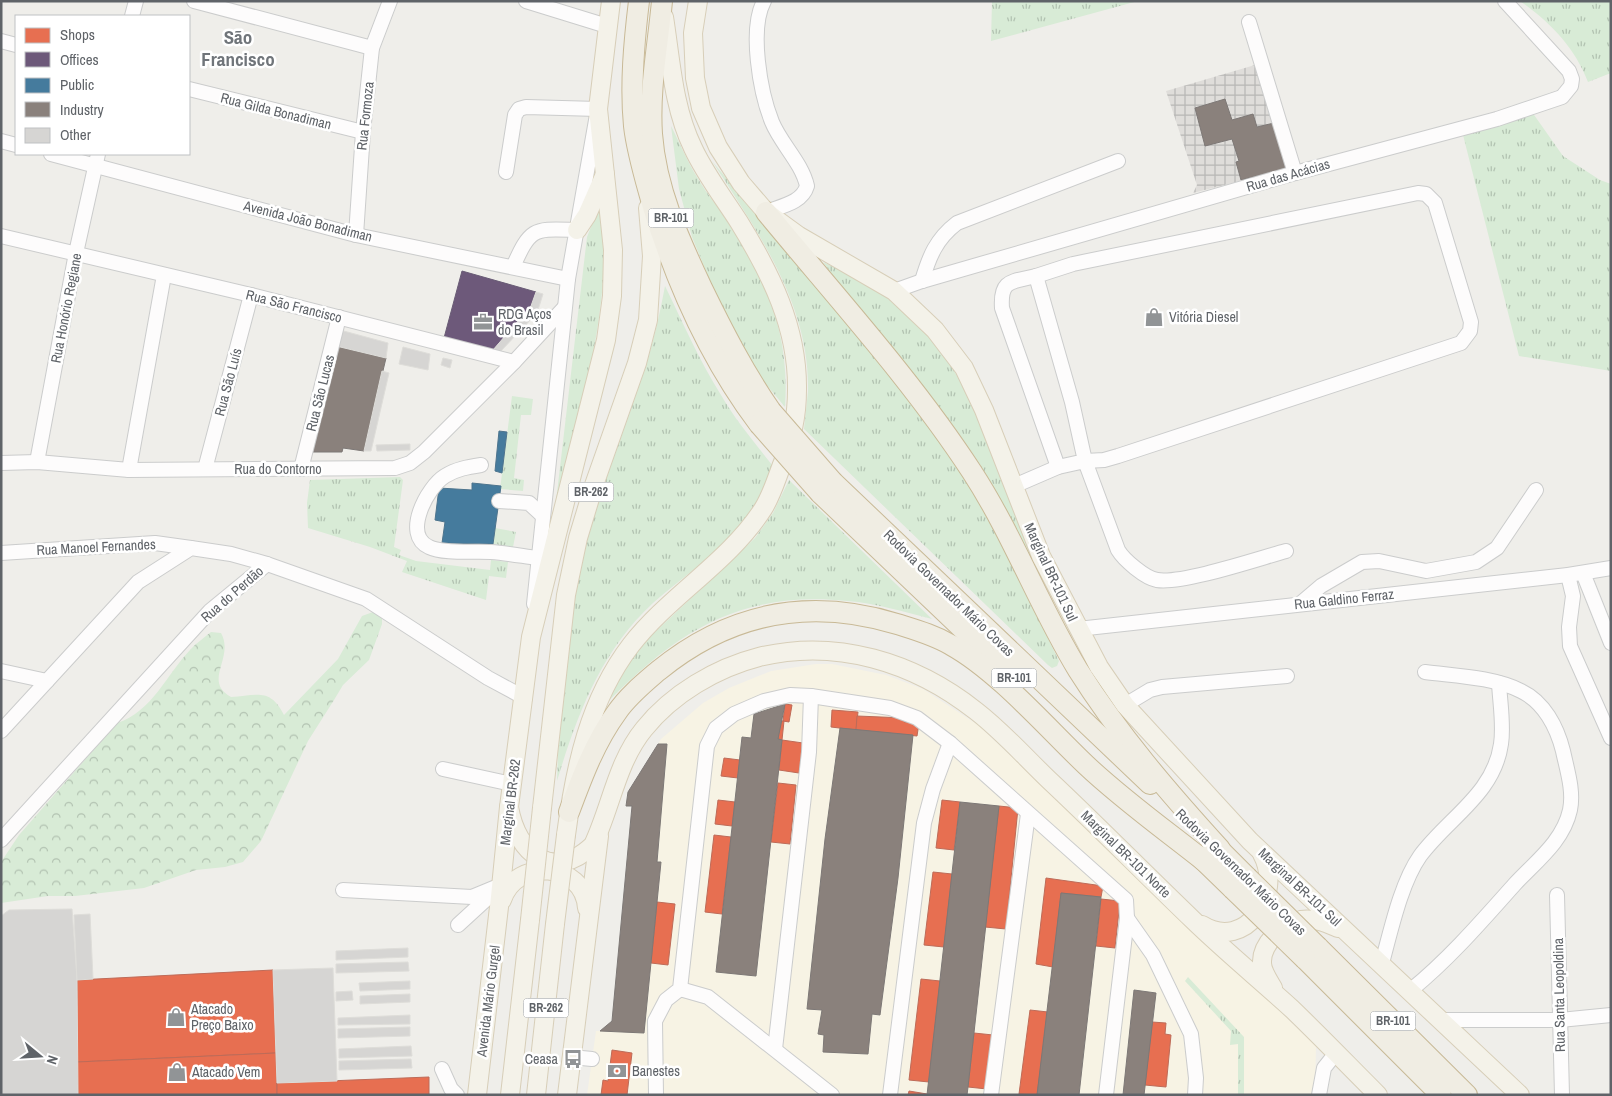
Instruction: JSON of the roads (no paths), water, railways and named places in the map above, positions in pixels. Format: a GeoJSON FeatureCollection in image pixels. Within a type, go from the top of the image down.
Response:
{"type":"FeatureCollection","features":[{"type":"Feature","properties":{"kind":"highway","name":"Rodovia Governador Mário Covas"},"geometry":{"type":"LineString","coordinates":[[639,1],[632,89],[634,127],[646,182],[660,229],[688,302],[733,390],[765,418],[826,487],[1312,953],[1467,1095]]}},
{"type":"Feature","properties":{"kind":"highway","name":"Rodovia Governador Mário Covas"},"geometry":{"type":"LineString","coordinates":[[662,3],[653,61],[652,109],[652,135],[659,176],[681,243],[750,382],[765,418]]}},
{"type":"Feature","properties":{"kind":"highway"},"geometry":{"type":"LineString","coordinates":[[766,212],[933,415],[973,473],[1008,536],[1044,610],[1079,670],[1119,729],[1214,857]]}},
{"type":"Feature","properties":{"kind":"highway"},"geometry":{"type":"LineString","coordinates":[[569,812],[595,747],[617,711],[644,682],[670,662],[718,632],[746,621],[779,614],[844,611],[926,633],[952,645],[988,671],[1089,768],[1214,857]]}},
{"type":"Feature","properties":{"kind":"highway","name":"Rodovia Governador Mário Covas"},"geometry":{"type":"LineString","coordinates":[[1312,953],[1442,1095]]}},
{"type":"Feature","properties":{"kind":"main road"},"geometry":{"type":"LineString","coordinates":[[598,110],[611,1]]}},
{"type":"Feature","properties":{"kind":"main road","name":"Marginal BR-101 Sul"},"geometry":{"type":"LineString","coordinates":[[698,1],[693,54],[695,78],[701,108],[718,147],[742,183],[766,212],[799,236],[894,291],[935,330],[964,368],[984,410],[1041,556],[1099,668],[1125,705],[1250,841],[1411,990],[1520,1095]]}},
{"type":"Feature","properties":{"kind":"main road","name":"BR-262"},"geometry":{"type":"LineString","coordinates":[[536,1095],[569,812],[587,728],[605,684],[632,644],[665,609],[748,530],[765,507],[795,426],[798,388],[788,321],[768,271],[707,174],[680,117],[662,3]]}},
{"type":"Feature","properties":{"kind":"main road","name":"Marginal BR-262"},"geometry":{"type":"LineString","coordinates":[[499,907],[508,807],[525,698],[531,637],[606,340],[612,296],[613,250],[598,110]]}},
{"type":"Feature","properties":{"kind":"main road"},"geometry":{"type":"LineString","coordinates":[[577,230],[605,174]]}},
{"type":"Feature","properties":{"kind":"main road","name":"BR-262"},"geometry":{"type":"LineString","coordinates":[[510,1095],[566,595],[576,548],[594,485],[637,363],[648,320],[652,256],[646,182]]}},
{"type":"Feature","properties":{"kind":"main road","name":"Marginal BR-101 Norte"},"geometry":{"type":"LineString","coordinates":[[603,818],[629,752],[643,730],[682,693],[729,666],[779,652],[804,649],[850,651],[894,663],[933,683],[976,711],[1136,862],[1193,920],[1292,1010],[1378,1095]]}},
{"type":"Feature","properties":{"kind":"main road"},"geometry":{"type":"LineString","coordinates":[[508,807],[511,821],[522,845],[532,854],[545,860],[558,862],[572,860],[589,849],[596,838],[603,818]]}},
{"type":"Feature","properties":{"kind":"main road"},"geometry":{"type":"LineString","coordinates":[[587,919],[603,818]]}},
{"type":"Feature","properties":{"kind":"main road"},"geometry":{"type":"LineString","coordinates":[[1193,920],[1209,930],[1225,932],[1244,926],[1259,913],[1268,895],[1270,875],[1263,856],[1250,841]]}},
{"type":"Feature","properties":{"kind":"main road"},"geometry":{"type":"LineString","coordinates":[[499,907],[504,893],[514,881],[526,873],[542,870],[557,872],[570,879],[580,890],[586,904],[587,919]]}},
{"type":"Feature","properties":{"kind":"main road","name":"Avenida Mário Gurgel"},"geometry":{"type":"LineString","coordinates":[[476,1095],[499,907]]}},
{"type":"Feature","properties":{"kind":"main road","name":"BR-262"},"geometry":{"type":"LineString","coordinates":[[567,1095],[587,919]]}},
{"type":"Feature","properties":{"kind":"main road"},"geometry":{"type":"LineString","coordinates":[[1292,1010],[1268,980],[1262,963],[1268,943],[1282,928],[1300,920],[1321,920],[1354,937]]}},
{"type":"Feature","properties":{"kind":"street"},"geometry":{"type":"LineString","coordinates":[[132,15],[136,1]]}},
{"type":"Feature","properties":{"kind":"street"},"geometry":{"type":"LineString","coordinates":[[194,1],[372,48]]}},
{"type":"Feature","properties":{"kind":"street","name":"Rua Formoza"},"geometry":{"type":"LineString","coordinates":[[356,235],[362,132],[372,48],[390,1]]}},
{"type":"Feature","properties":{"kind":"street"},"geometry":{"type":"LineString","coordinates":[[526,1],[607,26]]}},
{"type":"Feature","properties":{"kind":"street"},"geometry":{"type":"LineString","coordinates":[[764,1],[759,11],[756,30],[762,82],[772,121],[807,186],[804,194],[798,200],[766,212]]}},
{"type":"Feature","properties":{"kind":"street","name":"Rua das Acácias"},"geometry":{"type":"LineString","coordinates":[[894,291],[922,281],[1295,173],[1497,119],[1562,97],[1571,86],[1572,79],[1569,71],[1505,1]]}},
{"type":"Feature","properties":{"kind":"street"},"geometry":{"type":"LineString","coordinates":[[1249,22],[1295,173]]}},
{"type":"Feature","properties":{"kind":"street"},"geometry":{"type":"LineString","coordinates":[[1,41],[15,45]]}},
{"type":"Feature","properties":{"kind":"street","name":"Rua Gilda Bonadiman"},"geometry":{"type":"LineString","coordinates":[[190,89],[362,132]]}},
{"type":"Feature","properties":{"kind":"street"},"geometry":{"type":"LineString","coordinates":[[506,172],[515,116],[519,109],[526,107],[598,110],[564,308],[537,558],[531,637]]}},
{"type":"Feature","properties":{"kind":"street"},"geometry":{"type":"LineString","coordinates":[[1,141],[15,145]]}},
{"type":"Feature","properties":{"kind":"street","name":"Avenida João Bonadiman"},"geometry":{"type":"LineString","coordinates":[[59,155],[97,160],[356,235],[568,279]]}},
{"type":"Feature","properties":{"kind":"street","name":"Rua Honório Regiane"},"geometry":{"type":"LineString","coordinates":[[38,462],[76,253],[97,160]]}},
{"type":"Feature","properties":{"kind":"street"},"geometry":{"type":"LineString","coordinates":[[922,281],[930,254],[942,234],[957,223],[1118,161]]}},
{"type":"Feature","properties":{"kind":"street"},"geometry":{"type":"LineString","coordinates":[[1014,486],[1058,467],[1118,456],[1461,343],[1470,331],[1471,322],[1435,203],[1426,194],[1418,193],[1073,264],[1009,283],[1004,287],[1001,294],[1002,308],[1058,467]]}},
{"type":"Feature","properties":{"kind":"street"},"geometry":{"type":"LineString","coordinates":[[513,267],[525,240],[534,232],[544,229],[577,230]]}},
{"type":"Feature","properties":{"kind":"street","name":"Rua São Francisco"},"geometry":{"type":"LineString","coordinates":[[1,236],[251,295],[514,362]]}},
{"type":"Feature","properties":{"kind":"street"},"geometry":{"type":"LineString","coordinates":[[129,470],[164,275]]}},
{"type":"Feature","properties":{"kind":"street"},"geometry":{"type":"LineString","coordinates":[[1036,276],[1072,402],[1085,461],[1118,550],[1124,560],[1156,580],[1182,578],[1286,551]]}},
{"type":"Feature","properties":{"kind":"street","name":"Rua São Luís"},"geometry":{"type":"LineString","coordinates":[[205,469],[251,295]]}},
{"type":"Feature","properties":{"kind":"street"},"geometry":{"type":"LineString","coordinates":[[514,362],[564,308]]}},
{"type":"Feature","properties":{"kind":"street","name":"Rua São Lucas"},"geometry":{"type":"LineString","coordinates":[[301,469],[339,317]]}},
{"type":"Feature","properties":{"kind":"street","name":"Rua do Contorno"},"geometry":{"type":"LineString","coordinates":[[1,463],[38,462],[129,470],[395,468],[410,463],[424,452],[514,362]]}},
{"type":"Feature","properties":{"kind":"street"},"geometry":{"type":"LineString","coordinates":[[481,465],[460,468],[442,477],[428,495],[421,505],[418,516],[420,536],[423,543],[436,550],[492,552],[537,558]]}},
{"type":"Feature","properties":{"kind":"street"},"geometry":{"type":"LineString","coordinates":[[1301,603],[1321,586],[1362,562],[1380,561],[1426,572],[1476,562],[1497,548],[1536,490]]}},
{"type":"Feature","properties":{"kind":"street"},"geometry":{"type":"LineString","coordinates":[[499,501],[526,502],[542,515]]}},
{"type":"Feature","properties":{"kind":"street","name":"Rua Manoel Fernandes"},"geometry":{"type":"LineString","coordinates":[[1,553],[155,543],[231,554],[267,564]]}},
{"type":"Feature","properties":{"kind":"street"},"geometry":{"type":"LineString","coordinates":[[1,731],[138,582],[192,548]]}},
{"type":"Feature","properties":{"kind":"street","name":"Rua do Perdão"},"geometry":{"type":"LineString","coordinates":[[1,840],[210,610],[267,564],[366,599],[488,678],[525,698]]}},
{"type":"Feature","properties":{"kind":"street","name":"Rua Galdino Ferraz"},"geometry":{"type":"LineString","coordinates":[[1078,629],[1568,575],[1611,568]]}},
{"type":"Feature","properties":{"kind":"street"},"geometry":{"type":"LineString","coordinates":[[1584,573],[1611,643]]}},
{"type":"Feature","properties":{"kind":"street"},"geometry":{"type":"LineString","coordinates":[[1568,575],[1573,596],[1569,627],[1570,646],[1611,738]]}},
{"type":"Feature","properties":{"kind":"street"},"geometry":{"type":"LineString","coordinates":[[1,671],[47,681]]}},
{"type":"Feature","properties":{"kind":"street"},"geometry":{"type":"LineString","coordinates":[[1411,990],[1443,964],[1546,852],[1562,832],[1570,810],[1571,786],[1559,733],[1538,702],[1521,691],[1499,683],[1425,672]]}},
{"type":"Feature","properties":{"kind":"street"},"geometry":{"type":"LineString","coordinates":[[1125,705],[1150,690],[1162,687],[1287,676]]}},
{"type":"Feature","properties":{"kind":"street"},"geometry":{"type":"LineString","coordinates":[[1382,963],[1407,882],[1420,856],[1478,796],[1494,770],[1502,744],[1499,683]]}},
{"type":"Feature","properties":{"kind":"street"},"geometry":{"type":"LineString","coordinates":[[656,1095],[655,1021],[666,1000],[680,989],[707,746],[716,728],[734,714],[764,701],[790,695],[812,696],[890,708],[917,718],[950,743],[1126,900],[1127,918],[1106,1095]]}},
{"type":"Feature","properties":{"kind":"street"},"geometry":{"type":"LineString","coordinates":[[776,1049],[807,771],[812,696]]}},
{"type":"Feature","properties":{"kind":"street"},"geometry":{"type":"LineString","coordinates":[[890,1095],[924,822],[939,770],[950,743]]}},
{"type":"Feature","properties":{"kind":"street"},"geometry":{"type":"LineString","coordinates":[[443,769],[512,784]]}},
{"type":"Feature","properties":{"kind":"street"},"geometry":{"type":"LineString","coordinates":[[991,1095],[1028,814]]}},
{"type":"Feature","properties":{"kind":"street"},"geometry":{"type":"LineString","coordinates":[[343,890],[472,897],[502,885]]}},
{"type":"Feature","properties":{"kind":"street"},"geometry":{"type":"LineString","coordinates":[[458,925],[502,885]]}},
{"type":"Feature","properties":{"kind":"street","name":"Rua Santa Leopoldina"},"geometry":{"type":"LineString","coordinates":[[1557,894],[1562,1095]]}},
{"type":"Feature","properties":{"kind":"street"},"geometry":{"type":"LineString","coordinates":[[1127,918],[1154,954],[1191,1034],[1196,1095]]}},
{"type":"Feature","properties":{"kind":"street"},"geometry":{"type":"LineString","coordinates":[[680,989],[708,996],[832,1095]]}},
{"type":"Feature","properties":{"kind":"street"},"geometry":{"type":"LineString","coordinates":[[1442,1020],[1560,1020],[1611,1015]]}},
{"type":"Feature","properties":{"kind":"street"},"geometry":{"type":"LineString","coordinates":[[1319,1095],[1324,1068],[1336,1053]]}},
{"type":"Feature","properties":{"kind":"street"},"geometry":{"type":"LineString","coordinates":[[571,1057],[592,1059]]}},
{"type":"Feature","properties":{"kind":"street"},"geometry":{"type":"LineString","coordinates":[[442,1069],[452,1089],[458,1095]]}},
{"type":"Feature","properties":{"kind":"place","name":"Vitória Diesel"},"geometry":{"type":"Point","coordinates":[1154,317]}},
{"type":"Feature","properties":{"kind":"place","name":"RDG Aços do Brasil"},"geometry":{"type":"Point","coordinates":[483,322]}},
{"type":"Feature","properties":{"kind":"place","name":"Atacado Preço Baixo"},"geometry":{"type":"Point","coordinates":[176,1017]}},
{"type":"Feature","properties":{"kind":"place","name":"Ceasa"},"geometry":{"type":"Point","coordinates":[573,1059]}},
{"type":"Feature","properties":{"kind":"place","name":"Banestes"},"geometry":{"type":"Point","coordinates":[617,1071]}},
{"type":"Feature","properties":{"kind":"place","name":"Atacado Vem"},"geometry":{"type":"Point","coordinates":[177,1072]}},
{"type":"Feature","properties":{"kind":"district","name":"São Francisco"},"geometry":{"type":"Point","coordinates":[238,48]}}]}
